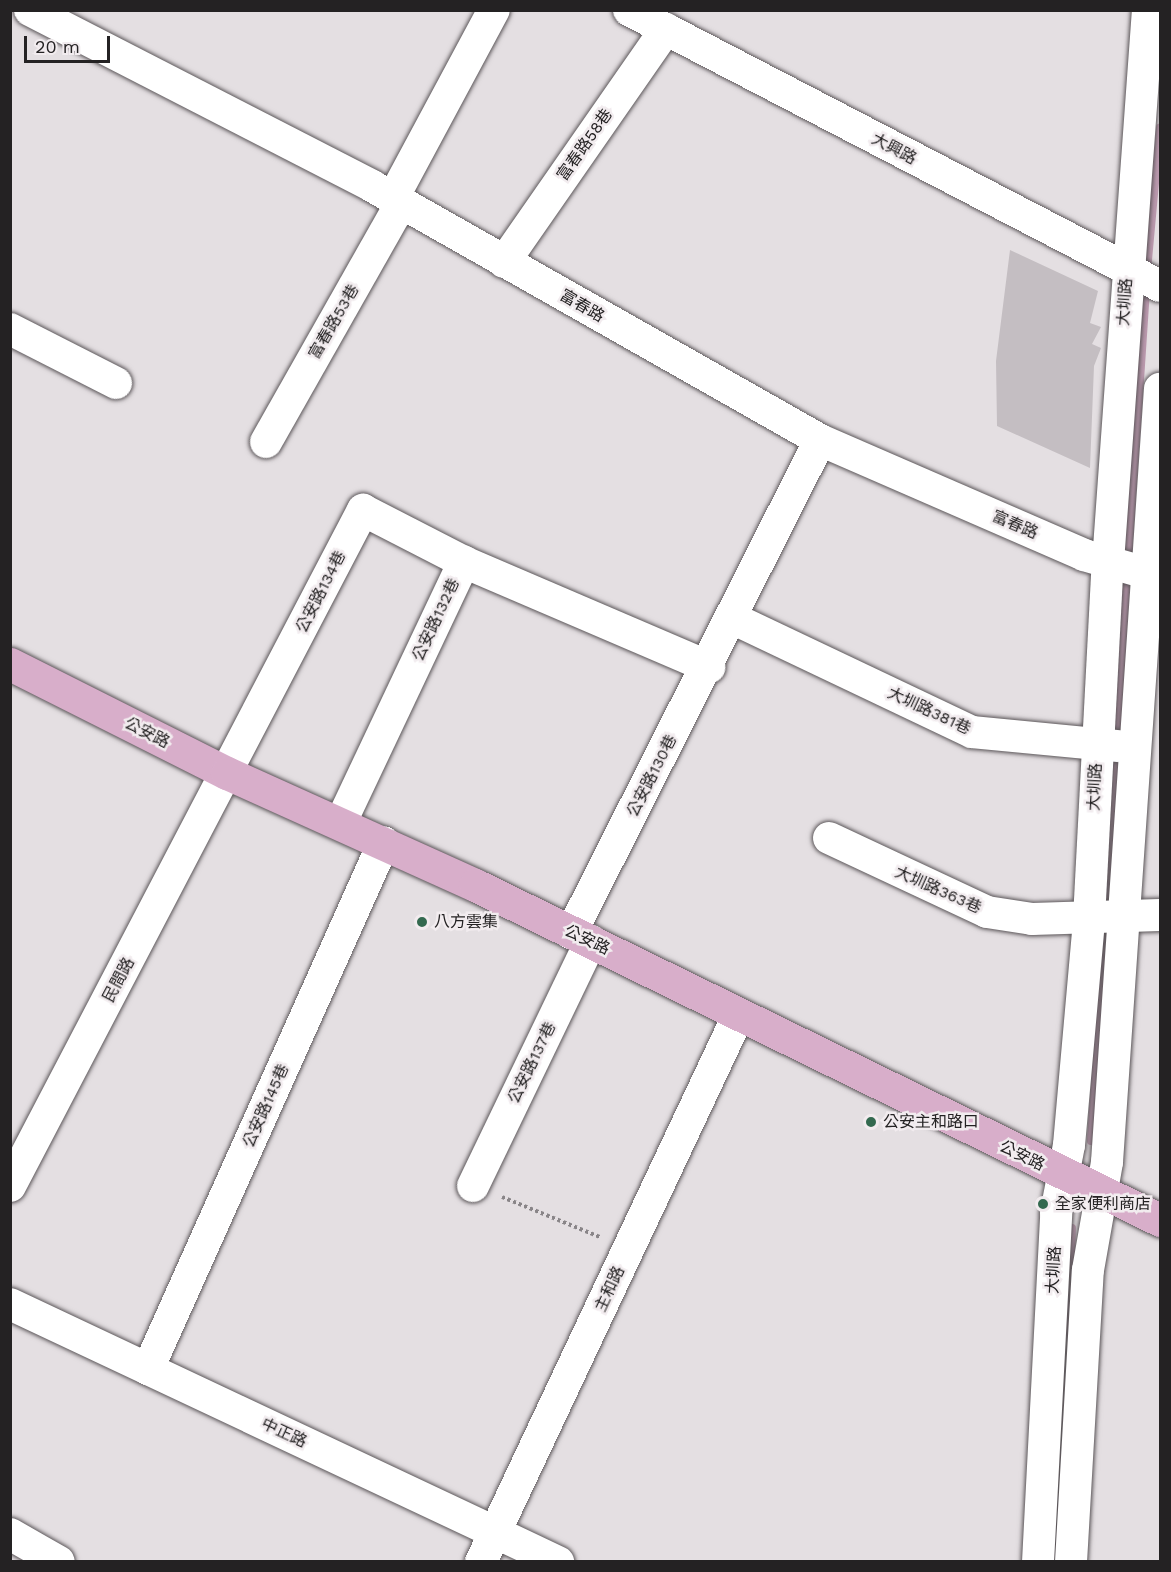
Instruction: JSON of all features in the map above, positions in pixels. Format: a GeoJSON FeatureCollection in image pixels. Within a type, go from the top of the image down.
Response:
{"type":"FeatureCollection","features":[{"type":"Feature","properties":{"kind":"main road","name":"公安路"},"geometry":{"type":"LineString","coordinates":[[13,671],[227,773],[384,842],[1061,1174],[1161,1220]]}},
{"type":"Feature","properties":{"kind":"street","name":"富春路"},"geometry":{"type":"LineString","coordinates":[[30,10],[397,200],[820,441],[1108,562],[1153,575]]}},
{"type":"Feature","properties":{"kind":"street","name":"富春路53巷"},"geometry":{"type":"LineString","coordinates":[[266,442],[397,200],[494,10]]}},
{"type":"Feature","properties":{"kind":"street","name":"大興路"},"geometry":{"type":"LineString","coordinates":[[629,10],[1127,272],[1161,286]]}},
{"type":"Feature","properties":{"kind":"street","name":"大圳路"},"geometry":{"type":"LineString","coordinates":[[1038,1562],[1061,1174],[1070,1144],[1089,919],[1108,562],[1127,272],[1148,10]]}},
{"type":"Feature","properties":{"kind":"street","name":"富春路58巷"},"geometry":{"type":"LineString","coordinates":[[504,262],[666,29]]}},
{"type":"Feature","properties":{"kind":"street"},"geometry":{"type":"LineString","coordinates":[[10,329],[116,383]]}},
{"type":"Feature","properties":{"kind":"street","name":"大圳路"},"geometry":{"type":"LineString","coordinates":[[1071,1562],[1088,1270],[1102,1193],[1153,575],[1161,389]]}},
{"type":"Feature","properties":{"kind":"street","name":"公安路130巷"},"geometry":{"type":"LineString","coordinates":[[581,937],[709,667],[820,441]]}},
{"type":"Feature","properties":{"kind":"street","name":"公安路134巷"},"geometry":{"type":"LineString","coordinates":[[227,773],[363,510],[464,562]]}},
{"type":"Feature","properties":{"kind":"street","name":"公安路132巷"},"geometry":{"type":"LineString","coordinates":[[341,822],[464,562],[709,667]]}},
{"type":"Feature","properties":{"kind":"street","name":"大圳路381巷"},"geometry":{"type":"LineString","coordinates":[[734,619],[972,732],[1098,743],[1138,749]]}},
{"type":"Feature","properties":{"kind":"street","name":"民間路"},"geometry":{"type":"LineString","coordinates":[[10,1186],[227,773]]}},
{"type":"Feature","properties":{"kind":"street","name":"大圳路363巷"},"geometry":{"type":"LineString","coordinates":[[829,838],[987,912],[1089,919],[1161,915]]}},
{"type":"Feature","properties":{"kind":"street","name":"公安路145巷"},"geometry":{"type":"LineString","coordinates":[[148,1369],[384,842]]}},
{"type":"Feature","properties":{"kind":"street","name":"公安路137巷"},"geometry":{"type":"LineString","coordinates":[[474,1186],[581,937]]}},
{"type":"Feature","properties":{"kind":"street","name":"主和路"},"geometry":{"type":"LineString","coordinates":[[481,1562],[738,1016]]}},
{"type":"Feature","properties":{"kind":"street","name":"中正路"},"geometry":{"type":"LineString","coordinates":[[10,1304],[558,1562]]}},
{"type":"Feature","properties":{"kind":"street"},"geometry":{"type":"LineString","coordinates":[[10,1534],[59,1562]]}},
{"type":"Feature","properties":{"kind":"path"},"geometry":{"type":"LineString","coordinates":[[474,1186],[629,1249]]}},
{"type":"Feature","properties":{"kind":"building"},"geometry":{"type":"Polygon","coordinates":[[[1010,250],[1098,291],[1090,323],[1101,327],[1092,344],[1101,348],[1094,366],[1090,468],[997,426],[996,361],[1010,250]]]}},
{"type":"Feature","properties":{"kind":"waterway"},"geometry":{"type":"LineString","coordinates":[[1147,271],[1160,128]]}},
{"type":"Feature","properties":{"kind":"waterway"},"geometry":{"type":"LineString","coordinates":[[1128,561],[1146,287]]}},
{"type":"Feature","properties":{"kind":"waterway"},"geometry":{"type":"LineString","coordinates":[[1091,1141],[1127,574]]}},
{"type":"Feature","properties":{"kind":"waterway"},"geometry":{"type":"LineString","coordinates":[[1069,1333],[1072,1228]]}},
{"type":"Feature","properties":{"kind":"place","name":"八方雲集"},"geometry":{"type":"Point","coordinates":[422,922]}},
{"type":"Feature","properties":{"kind":"place","name":"公安主和路口"},"geometry":{"type":"Point","coordinates":[871,1122]}},
{"type":"Feature","properties":{"kind":"place","name":"全家便利商店"},"geometry":{"type":"Point","coordinates":[1043,1204]}}]}
